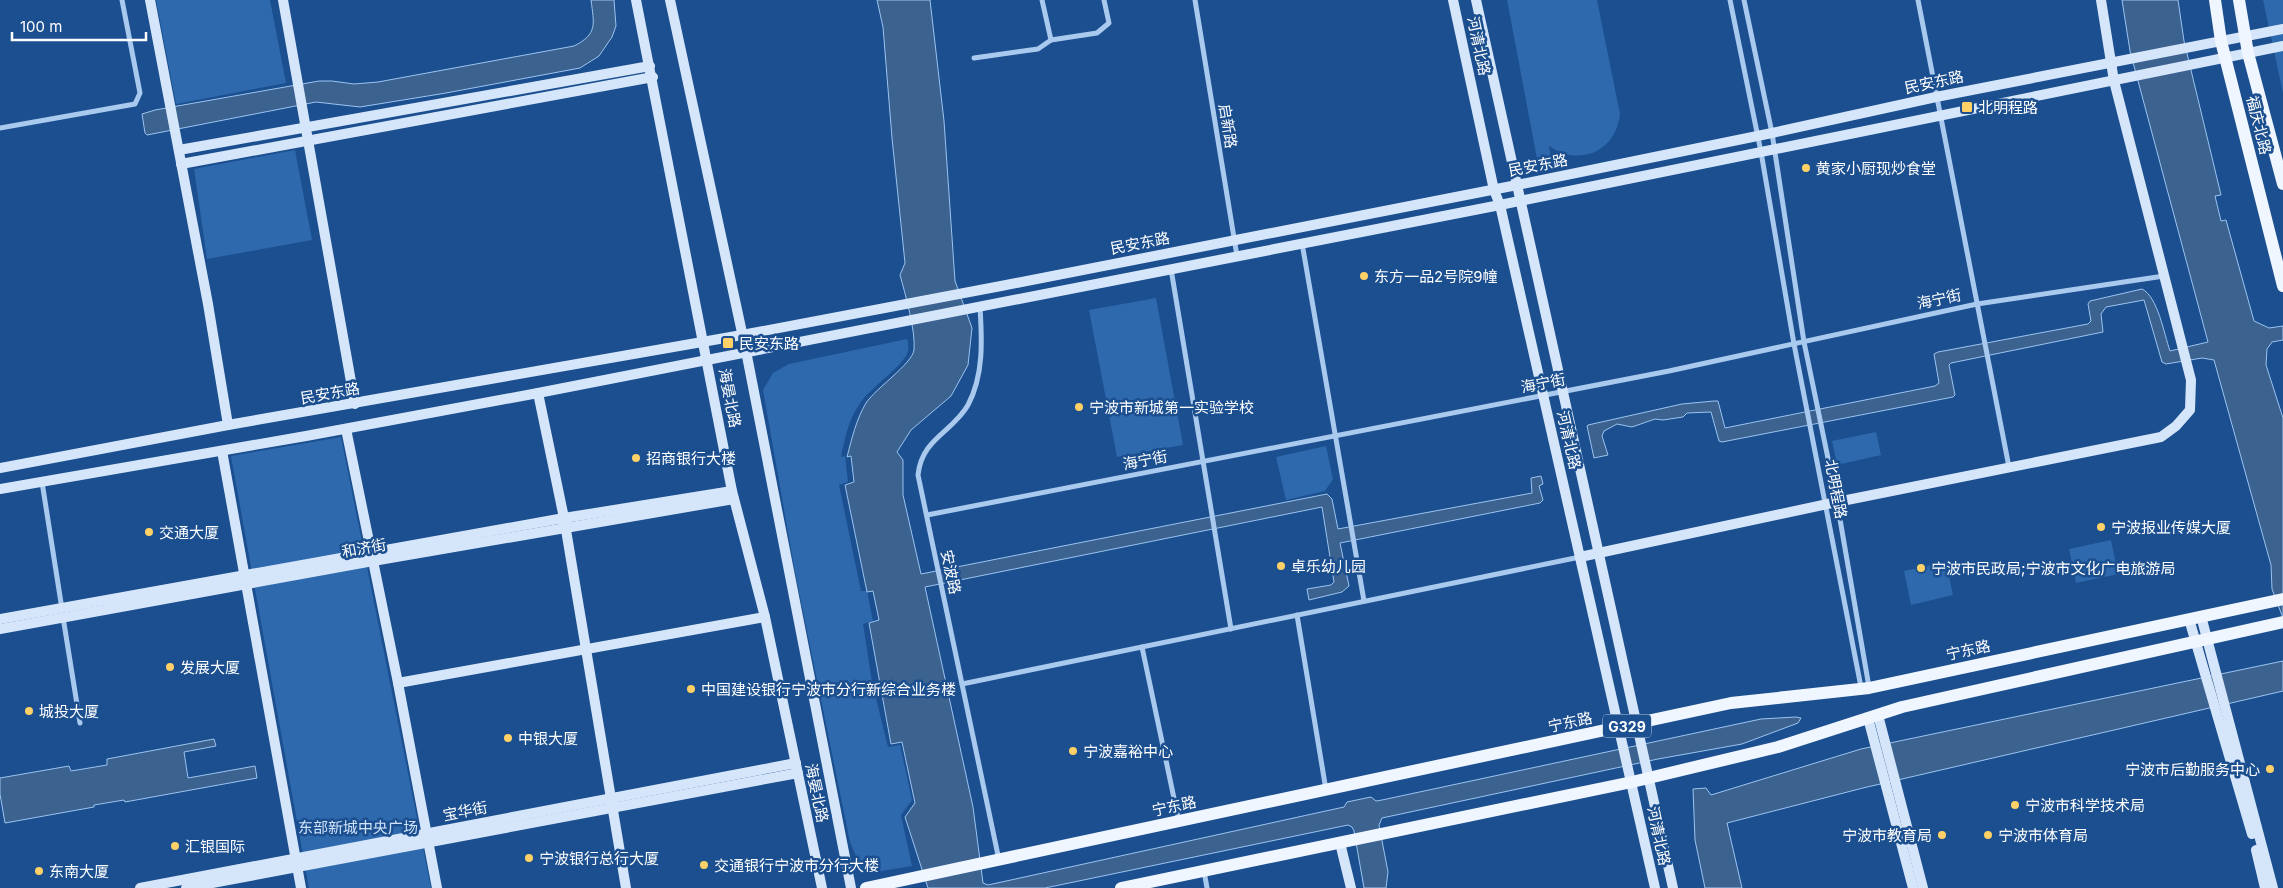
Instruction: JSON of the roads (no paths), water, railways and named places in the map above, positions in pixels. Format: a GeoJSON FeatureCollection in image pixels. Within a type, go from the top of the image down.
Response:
{"type":"FeatureCollection","features":[{"type":"Feature","properties":{"kind":"main road"},"geometry":{"type":"LineString","coordinates":[[150,0],[208,304],[228,425]]}},
{"type":"Feature","properties":{"kind":"main road"},"geometry":{"type":"LineString","coordinates":[[283,0],[355,404]]}},
{"type":"Feature","properties":{"kind":"main road","name":"海晏北路"},"geometry":{"type":"LineString","coordinates":[[636,0],[733,495],[765,617],[822,888]]}},
{"type":"Feature","properties":{"kind":"main road","name":"海晏北路"},"geometry":{"type":"LineString","coordinates":[[670,0],[746,351],[851,888]]}},
{"type":"Feature","properties":{"kind":"main road","name":"河清北路"},"geometry":{"type":"LineString","coordinates":[[1453,0],[1494,190],[1500,205],[1655,888]]}},
{"type":"Feature","properties":{"kind":"main road","name":"河清北路"},"geometry":{"type":"LineString","coordinates":[[1476,0],[1647,778],[1673,888]]}},
{"type":"Feature","properties":{"kind":"main road"},"geometry":{"type":"LineString","coordinates":[[1580,557],[1831,503],[2161,438],[2176,426],[2190,410],[2191,380],[2114,81],[2101,0]]}},
{"type":"Feature","properties":{"kind":"main road","name":"福庆北路"},"geometry":{"type":"LineString","coordinates":[[2215,0],[2221,41],[2283,286]]}},
{"type":"Feature","properties":{"kind":"main road","name":"福庆北路"},"geometry":{"type":"LineString","coordinates":[[2239,0],[2248,53],[2283,184]]}},
{"type":"Feature","properties":{"kind":"main road","name":"民安东路"},"geometry":{"type":"LineString","coordinates":[[0,468],[228,425],[704,342],[952,295],[1494,190],[1758,136],[1936,97],[2283,29]]}},
{"type":"Feature","properties":{"kind":"main road","name":"民安东路"},"geometry":{"type":"LineString","coordinates":[[222,450],[538,393],[707,358],[1500,205],[2283,46]]}},
{"type":"Feature","properties":{"kind":"main road"},"geometry":{"type":"LineString","coordinates":[[178,150],[650,66]]}},
{"type":"Feature","properties":{"kind":"main road"},"geometry":{"type":"LineString","coordinates":[[181,164],[652,77]]}},
{"type":"Feature","properties":{"kind":"main road"},"geometry":{"type":"LineString","coordinates":[[538,393],[565,523],[626,888]]}},
{"type":"Feature","properties":{"kind":"main road"},"geometry":{"type":"LineString","coordinates":[[346,428],[398,683],[437,888]]}},
{"type":"Feature","properties":{"kind":"main road"},"geometry":{"type":"LineString","coordinates":[[0,489],[222,450],[301,888]]}},
{"type":"Feature","properties":{"kind":"main road","name":"和济街"},"geometry":{"type":"LineString","coordinates":[[0,629],[62,613],[565,523],[733,495]]}},
{"type":"Feature","properties":{"kind":"main road","name":"宁东路"},"geometry":{"type":"LineString","coordinates":[[866,888],[1731,703],[1865,688],[2280,599]]}},
{"type":"Feature","properties":{"kind":"main road","name":"和济街"},"geometry":{"type":"LineString","coordinates":[[0,619],[62,613]]}},
{"type":"Feature","properties":{"kind":"main road"},"geometry":{"type":"LineString","coordinates":[[398,683],[765,617]]}},
{"type":"Feature","properties":{"kind":"main road"},"geometry":{"type":"LineString","coordinates":[[2195,617],[2265,888]]}},
{"type":"Feature","properties":{"kind":"main road"},"geometry":{"type":"LineString","coordinates":[[1121,888],[1632,782],[1778,748],[1902,708],[2283,622]]}},
{"type":"Feature","properties":{"kind":"main road"},"geometry":{"type":"LineString","coordinates":[[2201,640],[2272,888]]}},
{"type":"Feature","properties":{"kind":"main road"},"geometry":{"type":"LineString","coordinates":[[1873,717],[1913,888]]}},
{"type":"Feature","properties":{"kind":"main road"},"geometry":{"type":"LineString","coordinates":[[1873,717],[1923,888]]}},
{"type":"Feature","properties":{"kind":"main road","name":"宝华街"},"geometry":{"type":"LineString","coordinates":[[140,888],[296,863],[611,803],[796,763]]}},
{"type":"Feature","properties":{"kind":"main road","name":"宝华街"},"geometry":{"type":"LineString","coordinates":[[611,803],[798,774]]}},
{"type":"Feature","properties":{"kind":"main road"},"geometry":{"type":"LineString","coordinates":[[1340,843],[1351,888]]}},
{"type":"Feature","properties":{"kind":"main road","name":"宝华街"},"geometry":{"type":"LineString","coordinates":[[186,888],[296,863]]}},
{"type":"Feature","properties":{"kind":"street"},"geometry":{"type":"LineString","coordinates":[[0,128],[135,104],[140,92],[122,0]]}},
{"type":"Feature","properties":{"kind":"street"},"geometry":{"type":"LineString","coordinates":[[1042,0],[1051,40]]}},
{"type":"Feature","properties":{"kind":"street"},"geometry":{"type":"LineString","coordinates":[[974,58],[1038,50],[1051,40],[1097,33],[1109,23],[1104,0]]}},
{"type":"Feature","properties":{"kind":"street","name":"启新路"},"geometry":{"type":"LineString","coordinates":[[1195,0],[1237,256]]}},
{"type":"Feature","properties":{"kind":"street","name":"北明程路"},"geometry":{"type":"LineString","coordinates":[[1730,0],[1761,152],[1794,344],[1831,503],[1865,688]]}},
{"type":"Feature","properties":{"kind":"street","name":"北明程路"},"geometry":{"type":"LineString","coordinates":[[1744,0],[1772,133],[1804,342],[1865,688]]}},
{"type":"Feature","properties":{"kind":"street"},"geometry":{"type":"LineString","coordinates":[[1918,0],[1976,304],[2010,468]]}},
{"type":"Feature","properties":{"kind":"street"},"geometry":{"type":"LineString","coordinates":[[1302,243],[1364,601]]}},
{"type":"Feature","properties":{"kind":"street"},"geometry":{"type":"LineString","coordinates":[[1170,269],[1230,629]]}},
{"type":"Feature","properties":{"kind":"street","name":"海宁街"},"geometry":{"type":"LineString","coordinates":[[927,515],[1544,396],[1976,304],[2164,276]]}},
{"type":"Feature","properties":{"kind":"street","name":"安波路"},"geometry":{"type":"LineString","coordinates":[[980,306],[981,351],[978,372],[968,404],[923,454],[918,475],[999,860]]}},
{"type":"Feature","properties":{"kind":"street"},"geometry":{"type":"LineString","coordinates":[[42,482],[80,723]]}},
{"type":"Feature","properties":{"kind":"street"},"geometry":{"type":"LineString","coordinates":[[962,684],[1580,557]]}},
{"type":"Feature","properties":{"kind":"street"},"geometry":{"type":"LineString","coordinates":[[1297,615],[1326,791]]}},
{"type":"Feature","properties":{"kind":"street"},"geometry":{"type":"LineString","coordinates":[[1142,647],[1179,822]]}},
{"type":"Feature","properties":{"kind":"street"},"geometry":{"type":"LineString","coordinates":[[1204,871],[1207,888]]}},
{"type":"Feature","properties":{"kind":"place","name":"北明程路"},"geometry":{"type":"Point","coordinates":[1967,107]}},
{"type":"Feature","properties":{"kind":"place","name":"黄家小厨现炒食堂"},"geometry":{"type":"Point","coordinates":[1806,168]}},
{"type":"Feature","properties":{"kind":"place","name":"东方一品2号院9幢"},"geometry":{"type":"Point","coordinates":[1364,276]}},
{"type":"Feature","properties":{"kind":"place","name":"民安东路"},"geometry":{"type":"Point","coordinates":[728,343]}},
{"type":"Feature","properties":{"kind":"place","name":"宁波市新城第一实验学校"},"geometry":{"type":"Point","coordinates":[1079,407]}},
{"type":"Feature","properties":{"kind":"place","name":"招商银行大楼"},"geometry":{"type":"Point","coordinates":[636,458]}},
{"type":"Feature","properties":{"kind":"place","name":"宁波报业传媒大厦"},"geometry":{"type":"Point","coordinates":[2101,527]}},
{"type":"Feature","properties":{"kind":"place","name":"交通大厦"},"geometry":{"type":"Point","coordinates":[149,532]}},
{"type":"Feature","properties":{"kind":"place","name":"卓乐幼儿园"},"geometry":{"type":"Point","coordinates":[1281,566]}},
{"type":"Feature","properties":{"kind":"place","name":"宁波市民政局;宁波市文化广电旅游局"},"geometry":{"type":"Point","coordinates":[1921,568]}},
{"type":"Feature","properties":{"kind":"place","name":"发展大厦"},"geometry":{"type":"Point","coordinates":[170,667]}},
{"type":"Feature","properties":{"kind":"place","name":"中国建设银行宁波市分行新综合业务楼"},"geometry":{"type":"Point","coordinates":[691,689]}},
{"type":"Feature","properties":{"kind":"place","name":"城投大厦"},"geometry":{"type":"Point","coordinates":[29,711]}},
{"type":"Feature","properties":{"kind":"place","name":"中银大厦"},"geometry":{"type":"Point","coordinates":[508,738]}},
{"type":"Feature","properties":{"kind":"place","name":"宁波嘉裕中心"},"geometry":{"type":"Point","coordinates":[1073,751]}},
{"type":"Feature","properties":{"kind":"place","name":"宁波市后勤服务中心"},"geometry":{"type":"Point","coordinates":[2270,769]}},
{"type":"Feature","properties":{"kind":"place","name":"宁波市科学技术局"},"geometry":{"type":"Point","coordinates":[2015,805]}},
{"type":"Feature","properties":{"kind":"place","name":"宁波市教育局"},"geometry":{"type":"Point","coordinates":[1942,835]}},
{"type":"Feature","properties":{"kind":"place","name":"宁波市体育局"},"geometry":{"type":"Point","coordinates":[1988,835]}},
{"type":"Feature","properties":{"kind":"place","name":"汇银国际"},"geometry":{"type":"Point","coordinates":[175,846]}},
{"type":"Feature","properties":{"kind":"place","name":"宁波银行总行大厦"},"geometry":{"type":"Point","coordinates":[529,858]}},
{"type":"Feature","properties":{"kind":"place","name":"交通银行宁波市分行大楼"},"geometry":{"type":"Point","coordinates":[704,865]}},
{"type":"Feature","properties":{"kind":"place","name":"东南大厦"},"geometry":{"type":"Point","coordinates":[39,871]}},
{"type":"Feature","properties":{"kind":"park label","name":"东部新城中央广场"},"geometry":{"type":"Point","coordinates":[358,827]}}]}
